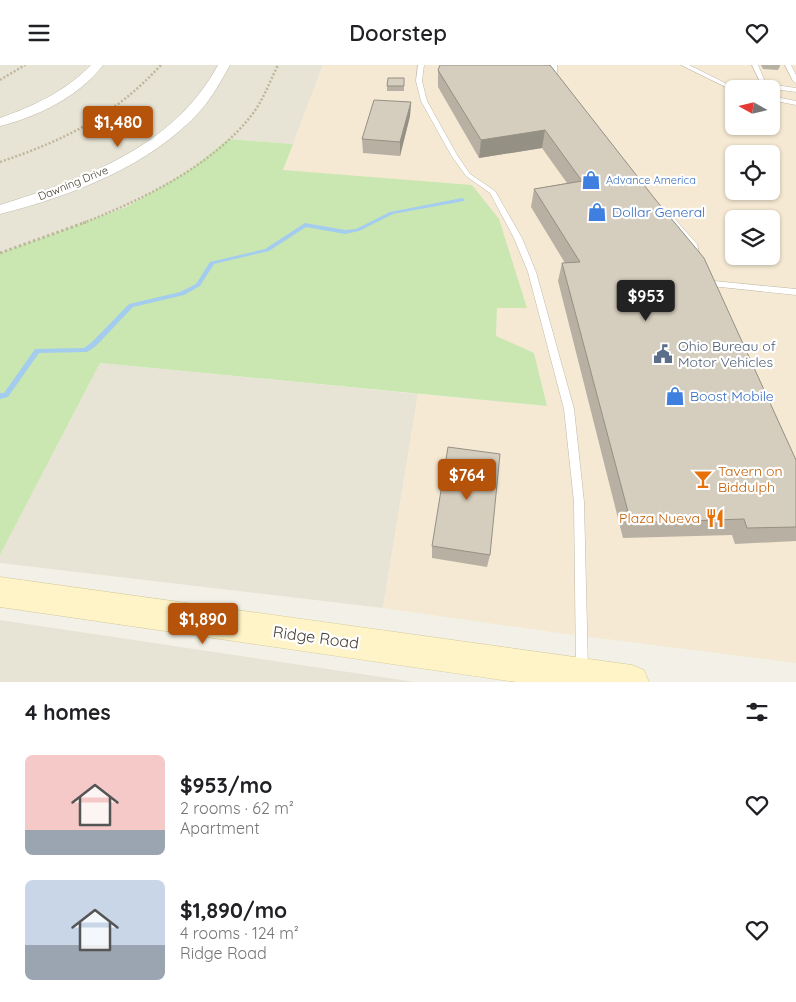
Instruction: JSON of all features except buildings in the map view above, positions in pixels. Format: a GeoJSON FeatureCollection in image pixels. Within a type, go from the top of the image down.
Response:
{"type":"FeatureCollection","features":[{"type":"Feature","properties":{"kind":"main road","name":"Ridge Road"},"geometry":{"type":"LineString","coordinates":[[0,592],[632,682]]}},
{"type":"Feature","properties":{"kind":"street"},"geometry":{"type":"LineString","coordinates":[[0,123],[56,97],[86,78],[97,65]]}},
{"type":"Feature","properties":{"kind":"street","name":"Dawning Drive"},"geometry":{"type":"LineString","coordinates":[[0,210],[76,183],[121,163],[158,141],[192,113],[208,94],[224,65]]}},
{"type":"Feature","properties":{"kind":"lane"},"geometry":{"type":"LineString","coordinates":[[421,65],[419,81],[424,101],[454,155],[468,175],[493,192],[518,238],[532,272],[564,390],[569,409],[579,503],[582,675]]}},
{"type":"Feature","properties":{"kind":"lane"},"geometry":{"type":"LineString","coordinates":[[554,65],[555,81],[562,90]]}},
{"type":"Feature","properties":{"kind":"lane"},"geometry":{"type":"LineString","coordinates":[[684,65],[725,85]]}},
{"type":"Feature","properties":{"kind":"lane"},"geometry":{"type":"LineString","coordinates":[[755,65],[763,83],[774,87],[796,89]]}},
{"type":"Feature","properties":{"kind":"lane"},"geometry":{"type":"LineString","coordinates":[[788,65],[796,81]]}},
{"type":"Feature","properties":{"kind":"lane"},"geometry":{"type":"LineString","coordinates":[[780,100],[796,103]]}},
{"type":"Feature","properties":{"kind":"lane"},"geometry":{"type":"LineString","coordinates":[[652,203],[666,212],[694,246],[696,259],[702,266]]}},
{"type":"Feature","properties":{"kind":"lane"},"geometry":{"type":"LineString","coordinates":[[708,274],[715,288],[796,292]]}},
{"type":"Feature","properties":{"kind":"path"},"geometry":{"type":"LineString","coordinates":[[0,80],[25,65]]}},
{"type":"Feature","properties":{"kind":"path"},"geometry":{"type":"LineString","coordinates":[[0,162],[67,138],[95,122],[123,104],[161,65]]}},
{"type":"Feature","properties":{"kind":"path"},"geometry":{"type":"LineString","coordinates":[[0,253],[126,207],[191,169],[228,139],[249,118],[261,101],[278,65]]}},
{"type":"Feature","properties":{"kind":"shaded area"},"geometry":{"type":"Polygon","coordinates":[[[0,65],[323,65],[293,144],[228,139],[191,169],[125,207],[0,253],[0,65]]]}},
{"type":"Feature","properties":{"kind":"shaded area"},"geometry":{"type":"Polygon","coordinates":[[[323,65],[796,65],[796,663],[551,632],[383,608],[418,394],[547,406],[534,353],[496,337],[497,308],[527,308],[283,170],[323,65]]]}},
{"type":"Feature","properties":{"kind":"shaded area"},"geometry":{"type":"Polygon","coordinates":[[[100,363],[418,394],[383,608],[0,563],[0,555],[100,363]]]}},
{"type":"Feature","properties":{"kind":"shaded area"},"geometry":{"type":"Polygon","coordinates":[[[0,620],[415,682],[0,682],[0,620]]]}},
{"type":"Feature","properties":{"kind":"green space"},"geometry":{"type":"Polygon","coordinates":[[[228,139],[293,144],[283,170],[472,185],[499,219],[527,308],[497,308],[496,336],[534,353],[547,406],[100,363],[0,555],[0,253],[126,207],[191,169],[228,139]]]}},
{"type":"Feature","properties":{"kind":"waterway"},"geometry":{"type":"LineString","coordinates":[[0,396],[6,395],[37,351],[85,350],[94,344],[131,305],[182,294],[198,285],[212,263],[267,250],[305,225],[345,232],[357,230],[392,213],[462,200]]}},
{"type":"Feature","properties":{"kind":"place","name":"Advance America"},"geometry":{"type":"Point","coordinates":[591,180]}},
{"type":"Feature","properties":{"kind":"place","name":"Dollar General"},"geometry":{"type":"Point","coordinates":[597,212]}},
{"type":"Feature","properties":{"kind":"place","name":"Ohio Bureau of Motor Vehicles"},"geometry":{"type":"Point","coordinates":[663,354]}},
{"type":"Feature","properties":{"kind":"place","name":"Boost Mobile"},"geometry":{"type":"Point","coordinates":[675,396]}},
{"type":"Feature","properties":{"kind":"place","name":"Tavern on Biddulph"},"geometry":{"type":"Point","coordinates":[703,479]}},
{"type":"Feature","properties":{"kind":"place","name":"Plaza Nueva"},"geometry":{"type":"Point","coordinates":[715,518]}}]}
